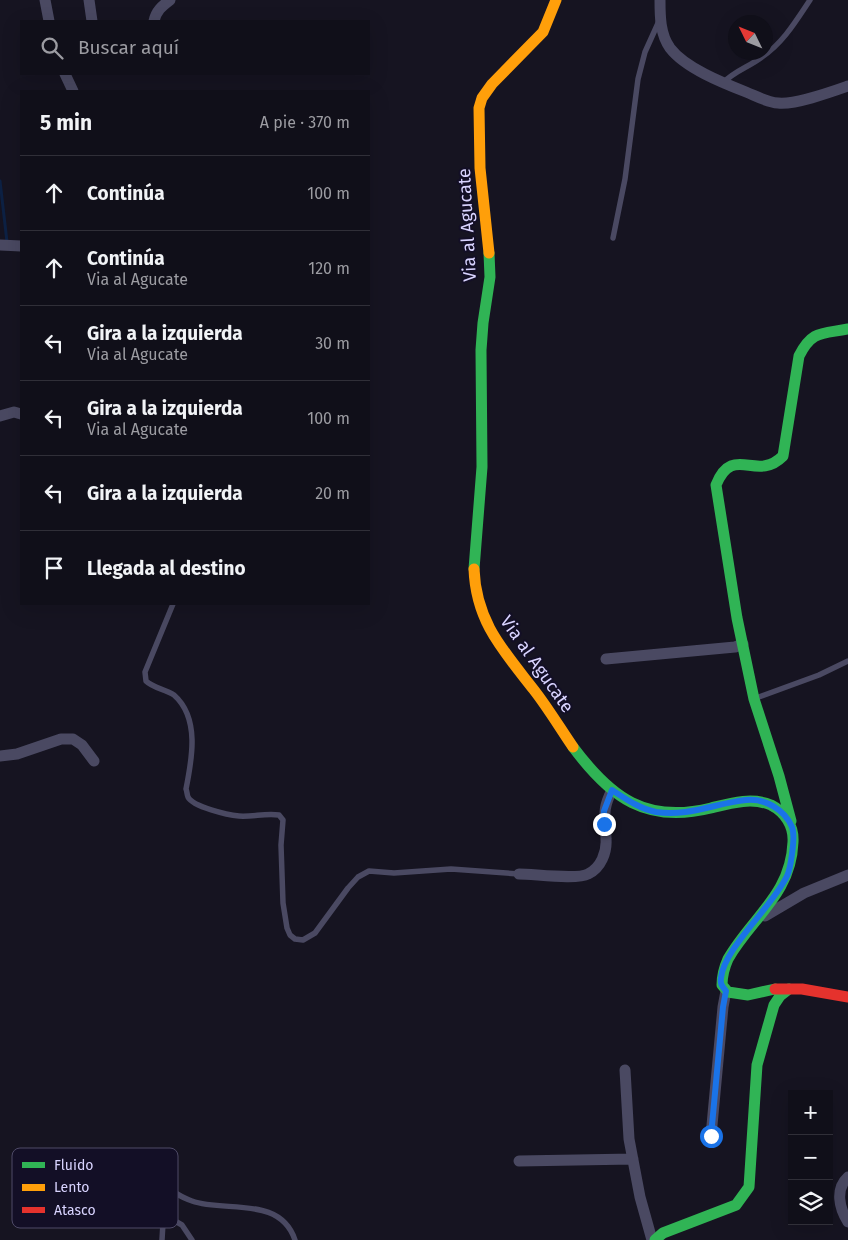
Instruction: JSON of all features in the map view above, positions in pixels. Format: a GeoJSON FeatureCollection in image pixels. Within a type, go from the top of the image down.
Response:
{"type":"FeatureCollection","features":[{"type":"Feature","properties":{"kind":"street"},"geometry":{"type":"LineString","coordinates":[[45,0],[49,20]]}},
{"type":"Feature","properties":{"kind":"street"},"geometry":{"type":"LineString","coordinates":[[89,0],[92,20]]}},
{"type":"Feature","properties":{"kind":"street"},"geometry":{"type":"LineString","coordinates":[[154,20],[160,8],[170,0]]}},
{"type":"Feature","properties":{"kind":"street","name":"Via al Agucate"},"geometry":{"type":"LineString","coordinates":[[556,0],[542,32],[492,84],[482,98],[479,108],[481,176],[488,223],[490,272],[482,332],[481,484],[476,530],[476,592],[483,616],[496,643],[538,694],[572,744],[596,774],[612,790],[639,806],[656,812],[685,813],[748,800],[763,802],[775,807],[783,814],[793,828]]}},
{"type":"Feature","properties":{"kind":"street"},"geometry":{"type":"LineString","coordinates":[[660,0],[660,19],[664,37],[671,49],[691,66],[723,83],[762,100],[779,104],[812,97],[848,86]]}},
{"type":"Feature","properties":{"kind":"street"},"geometry":{"type":"LineString","coordinates":[[65,75],[72,90]]}},
{"type":"Feature","properties":{"kind":"street"},"geometry":{"type":"LineString","coordinates":[[0,246],[20,246]]}},
{"type":"Feature","properties":{"kind":"street"},"geometry":{"type":"LineString","coordinates":[[848,329],[813,336],[805,344],[799,356],[783,456],[778,464],[770,468],[737,464],[724,468],[718,476],[716,485],[754,699],[779,776],[793,828],[792,856],[787,876],[765,910],[734,949],[724,966],[721,985],[726,991],[742,995],[772,989],[789,989],[848,997]]}},
{"type":"Feature","properties":{"kind":"street"},"geometry":{"type":"LineString","coordinates":[[0,416],[14,412],[20,414]]}},
{"type":"Feature","properties":{"kind":"street"},"geometry":{"type":"LineString","coordinates":[[606,659],[734,647],[743,644]]}},
{"type":"Feature","properties":{"kind":"street"},"geometry":{"type":"LineString","coordinates":[[0,756],[17,754],[62,739],[73,739],[82,745],[94,761]]}},
{"type":"Feature","properties":{"kind":"street"},"geometry":{"type":"LineString","coordinates":[[519,874],[570,877],[587,875],[594,870],[604,854],[606,840],[604,811],[612,790]]}},
{"type":"Feature","properties":{"kind":"street"},"geometry":{"type":"LineString","coordinates":[[747,932],[769,913],[804,893],[848,875]]}},
{"type":"Feature","properties":{"kind":"street"},"geometry":{"type":"LineString","coordinates":[[625,1070],[629,1139],[640,1196],[653,1240],[663,1233],[736,1205],[749,1187],[753,1156],[757,1065],[774,1005],[780,996],[789,989]]}},
{"type":"Feature","properties":{"kind":"street"},"geometry":{"type":"LineString","coordinates":[[711,1136],[726,991]]}},
{"type":"Feature","properties":{"kind":"street"},"geometry":{"type":"LineString","coordinates":[[519,1160],[633,1159]]}},
{"type":"Feature","properties":{"kind":"street"},"geometry":{"type":"LineString","coordinates":[[848,1177],[841,1184],[839,1193],[844,1216],[848,1222]]}},
{"type":"Feature","properties":{"kind":"lane"},"geometry":{"type":"LineString","coordinates":[[723,83],[731,75],[761,58],[778,45],[810,0]]}},
{"type":"Feature","properties":{"kind":"lane"},"geometry":{"type":"LineString","coordinates":[[612,238],[625,179],[638,79],[645,52],[660,19]]}},
{"type":"Feature","properties":{"kind":"lane"},"geometry":{"type":"LineString","coordinates":[[173,605],[145,672],[146,681],[173,695],[183,707],[191,725],[192,743],[186,789],[187,796],[191,801],[221,812],[240,816],[256,816],[270,813],[279,815],[283,820],[281,845],[284,904],[287,928],[290,935],[295,939],[303,940],[315,933],[348,888],[358,877],[369,871],[394,873],[451,869],[519,874]]}},
{"type":"Feature","properties":{"kind":"lane"},"geometry":{"type":"LineString","coordinates":[[754,699],[848,661]]}},
{"type":"Feature","properties":{"kind":"lane"},"geometry":{"type":"LineString","coordinates":[[178,1193],[190,1201],[202,1204],[259,1209],[275,1215],[292,1230],[295,1240]]}},
{"type":"Feature","properties":{"kind":"lane"},"geometry":{"type":"LineString","coordinates":[[178,1223],[182,1225],[192,1240]]}},
{"type":"Feature","properties":{"kind":"waterway"},"geometry":{"type":"LineString","coordinates":[[0,181],[7,242]]}},
{"type":"Feature","properties":{"kind":"traffic: fast"},"geometry":{"type":"LineString","coordinates":[[474,569],[482,467],[481,350],[490,277],[489,253]]}},
{"type":"Feature","properties":{"kind":"traffic: fast"},"geometry":{"type":"LineString","coordinates":[[791,821],[779,776],[754,699],[737,618],[716,485],[723,473],[730,467],[738,464],[764,466],[773,463],[783,456],[799,356],[813,337],[848,329]]}},
{"type":"Feature","properties":{"kind":"traffic: fast"},"geometry":{"type":"LineString","coordinates":[[573,747],[601,780],[616,793],[632,803],[649,809],[667,812],[688,812],[734,803],[756,801],[771,805],[788,820],[792,830],[793,842],[791,861],[785,877],[769,905],[728,959],[722,981],[722,985],[728,992],[748,995],[775,989]]}},
{"type":"Feature","properties":{"kind":"traffic: fast"},"geometry":{"type":"LineString","coordinates":[[655,1240],[663,1233],[736,1205],[749,1187],[757,1065],[774,1005],[780,996],[789,989]]}},
{"type":"Feature","properties":{"kind":"traffic: slow"},"geometry":{"type":"LineString","coordinates":[[489,253],[480,168],[479,108],[482,98],[492,84],[543,32],[556,0]]}},
{"type":"Feature","properties":{"kind":"traffic: slow"},"geometry":{"type":"LineString","coordinates":[[474,569],[480,605],[493,634],[573,747]]}},
{"type":"Feature","properties":{"kind":"traffic: jam"},"geometry":{"type":"LineString","coordinates":[[775,989],[802,989],[848,997]]}},
{"type":"Feature","properties":{"kind":"route"},"geometry":{"type":"LineString","coordinates":[[604,824],[606,801],[612,790],[639,806],[656,812],[685,813],[748,800],[763,802],[775,807],[783,814],[793,828],[792,856],[787,876],[765,910],[734,949],[724,966],[721,977],[721,985],[726,991],[711,1136]]}}]}
